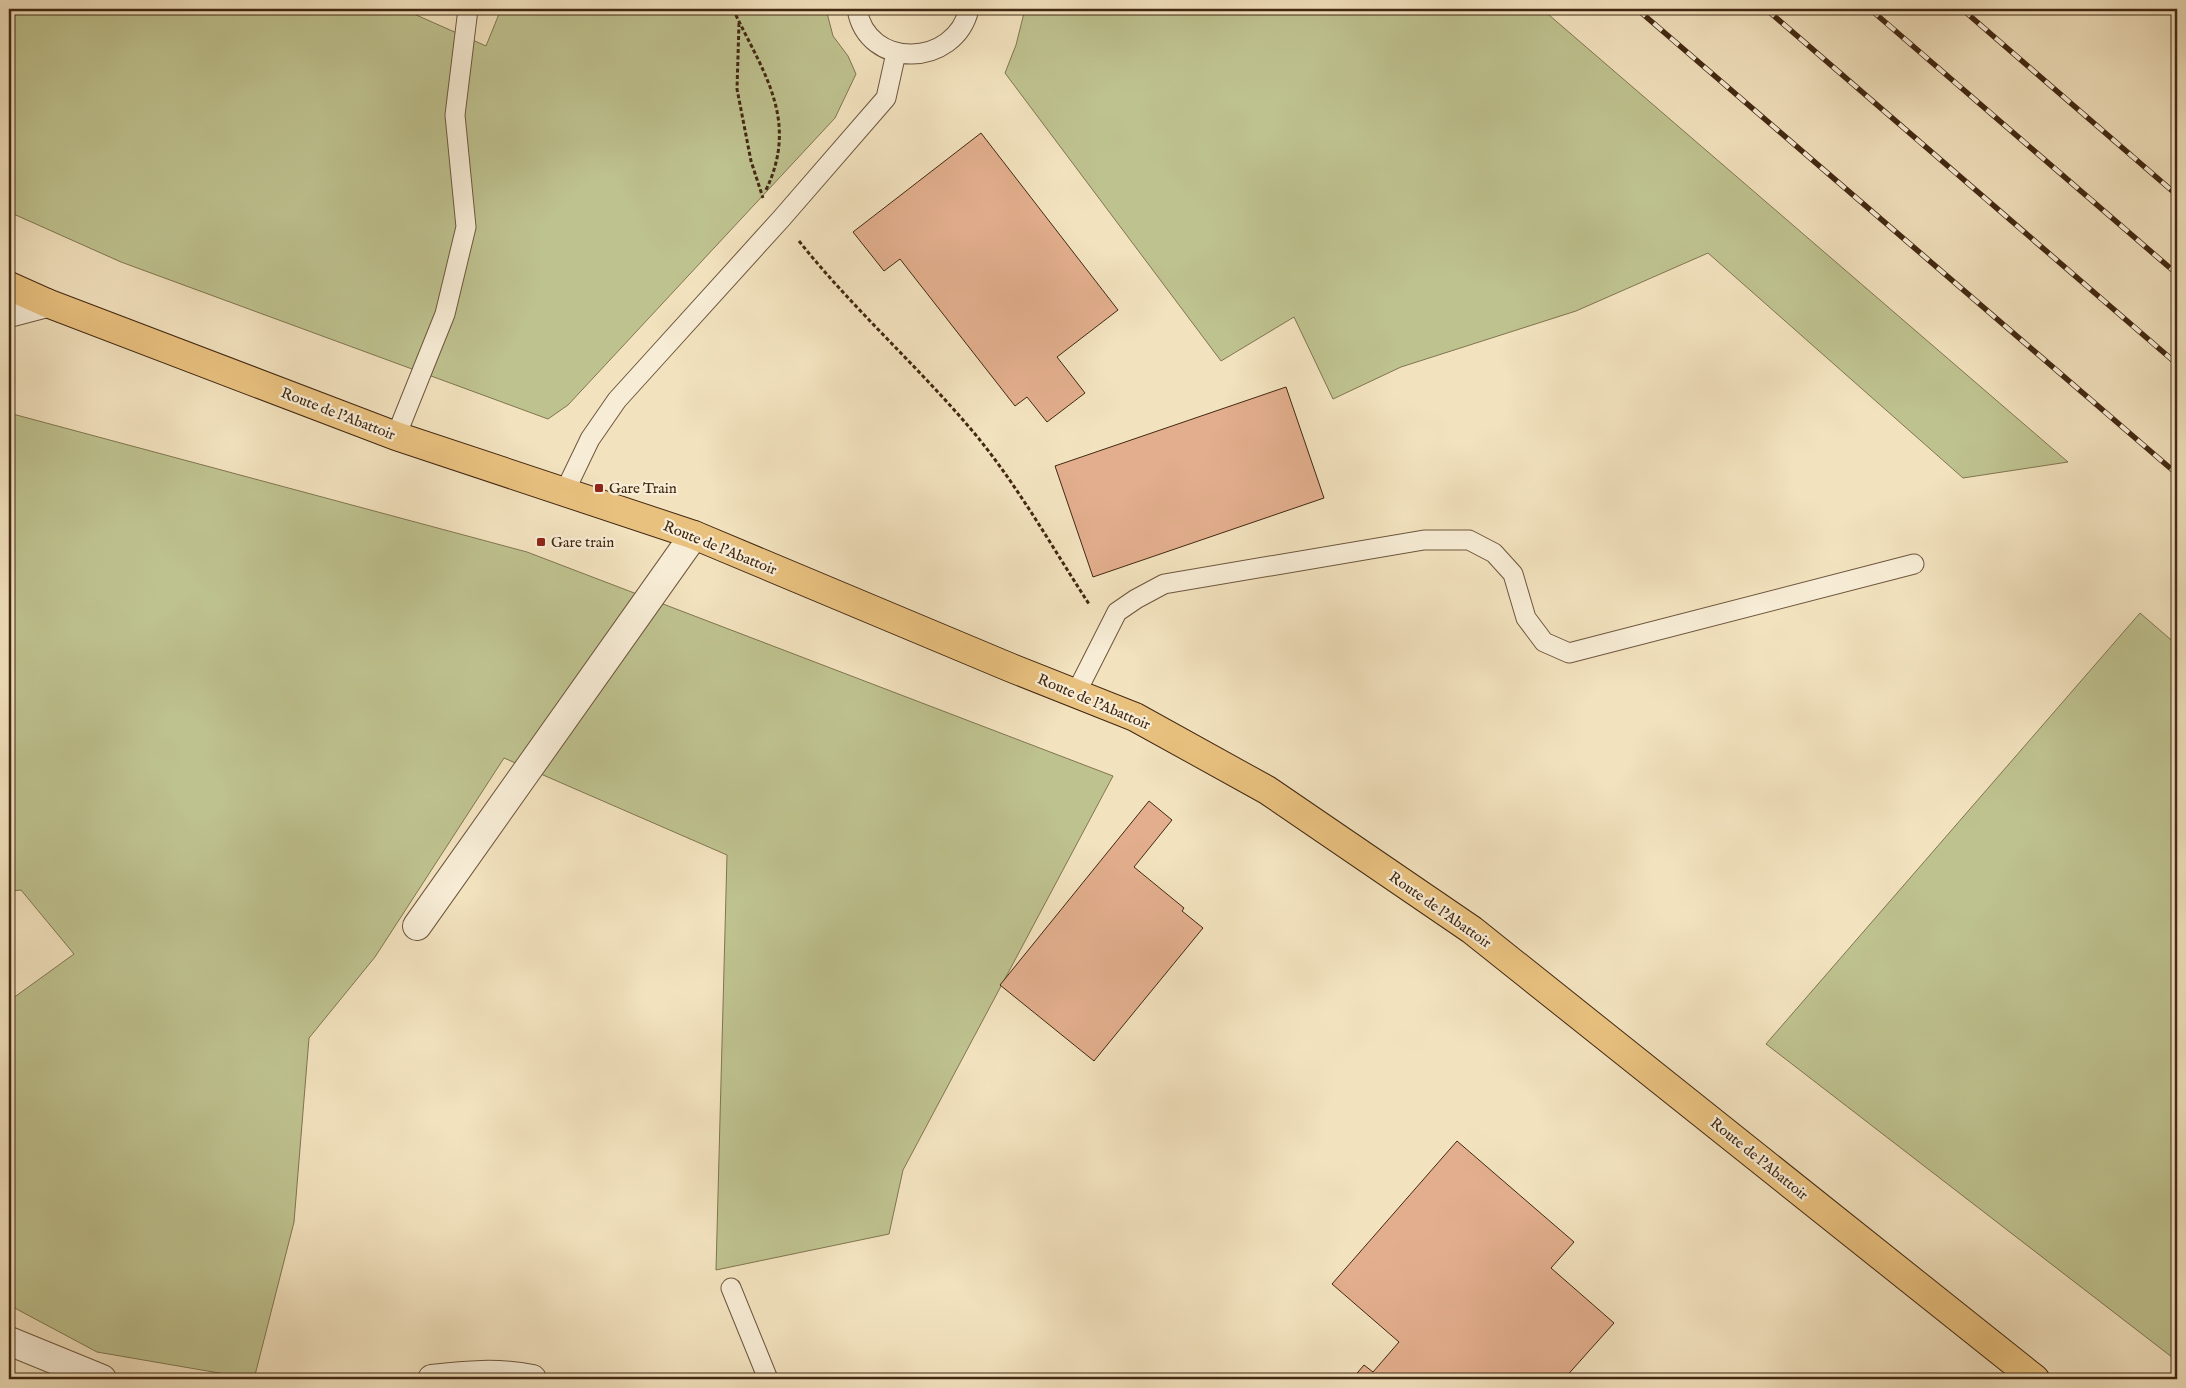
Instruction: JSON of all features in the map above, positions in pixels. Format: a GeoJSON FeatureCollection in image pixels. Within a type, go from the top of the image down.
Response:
{"type":"FeatureCollection","features":[{"type":"Feature","properties":{"kind":"main road","name":"Route de l’Abattoir"},"geometry":{"type":"LineString","coordinates":[[9,286],[47,303],[396,436],[694,536],[1135,717],[1267,790],[1472,930],[2035,1379]]}},
{"type":"Feature","properties":{"kind":"street"},"geometry":{"type":"LineString","coordinates":[[9,313],[47,303]]}},
{"type":"Feature","properties":{"kind":"street"},"geometry":{"type":"LineString","coordinates":[[417,926],[694,536]]}},
{"type":"Feature","properties":{"kind":"street"},"geometry":{"type":"LineString","coordinates":[[9,1341],[102,1379]]}},
{"type":"Feature","properties":{"kind":"street"},"geometry":{"type":"LineString","coordinates":[[432,1379],[461,1376],[512,1375],[532,1379]]}},
{"type":"Feature","properties":{"kind":"lane"},"geometry":{"type":"LineString","coordinates":[[396,436],[444,314],[466,227],[455,115],[468,9]]}},
{"type":"Feature","properties":{"kind":"lane"},"geometry":{"type":"LineString","coordinates":[[857,10],[865,30],[879,44],[896,53],[916,55],[935,51],[950,41],[962,27],[969,9]]}},
{"type":"Feature","properties":{"kind":"lane"},"geometry":{"type":"LineString","coordinates":[[565,492],[590,439],[617,400],[781,219],[886,98],[896,53]]}},
{"type":"Feature","properties":{"kind":"lane"},"geometry":{"type":"LineString","coordinates":[[1076,693],[1117,612],[1164,584],[1424,540],[1469,540],[1494,552],[1513,574],[1526,618],[1544,642],[1569,653],[1914,564]]}},
{"type":"Feature","properties":{"kind":"lane"},"geometry":{"type":"LineString","coordinates":[[731,1288],[768,1379]]}},
{"type":"Feature","properties":{"kind":"path"},"geometry":{"type":"LineString","coordinates":[[733,9],[764,69],[779,113],[780,136],[777,159],[772,179],[763,198]]}},
{"type":"Feature","properties":{"kind":"path"},"geometry":{"type":"LineString","coordinates":[[739,23],[737,89],[751,162],[763,198],[816,263],[872,325],[932,385],[976,435],[1009,481],[1107,632]]}},
{"type":"Feature","properties":{"kind":"green space"},"geometry":{"type":"Polygon","coordinates":[[[9,9],[410,9],[414,14],[486,46],[501,9],[826,9],[833,36],[848,56],[856,74],[835,118],[568,405],[548,419],[121,262],[9,212],[9,9]]]}},
{"type":"Feature","properties":{"kind":"green space"},"geometry":{"type":"Polygon","coordinates":[[[1025,9],[1542,9],[2068,462],[1963,478],[1708,253],[1576,311],[1401,367],[1333,399],[1294,317],[1221,361],[1005,73],[1016,45],[1025,9]]]}},
{"type":"Feature","properties":{"kind":"green space"},"geometry":{"type":"Polygon","coordinates":[[[9,413],[527,552],[1113,776],[903,1170],[889,1234],[716,1270],[727,855],[504,758],[375,957],[309,1038],[294,1222],[254,1379],[97,1352],[9,1305],[9,1001],[74,954],[21,890],[9,891],[9,413]]]}},
{"type":"Feature","properties":{"kind":"green space"},"geometry":{"type":"Polygon","coordinates":[[[2140,613],[2177,645],[2177,1361],[1766,1044],[2140,613]]]}},
{"type":"Feature","properties":{"kind":"building"},"geometry":{"type":"Polygon","coordinates":[[[981,133],[1118,310],[1057,357],[1085,393],[1047,422],[1027,397],[1015,406],[900,259],[884,271],[853,232],[981,133]]]}},
{"type":"Feature","properties":{"kind":"building"},"geometry":{"type":"Polygon","coordinates":[[[1286,387],[1324,498],[1093,577],[1055,466],[1286,387]]]}},
{"type":"Feature","properties":{"kind":"building"},"geometry":{"type":"Polygon","coordinates":[[[1149,801],[1172,820],[1134,867],[1184,908],[1182,911],[1203,928],[1094,1061],[1000,985],[1149,801]]]}},
{"type":"Feature","properties":{"kind":"building"},"geometry":{"type":"Polygon","coordinates":[[[1457,1141],[1574,1242],[1551,1268],[1614,1323],[1564,1379],[1352,1379],[1364,1365],[1373,1372],[1399,1342],[1332,1284],[1457,1141]]]}},
{"type":"Feature","properties":{"kind":"railway"},"geometry":{"type":"LineString","coordinates":[[1637,9],[2177,474]]}},
{"type":"Feature","properties":{"kind":"railway"},"geometry":{"type":"LineString","coordinates":[[1766,9],[2177,364]]}},
{"type":"Feature","properties":{"kind":"railway"},"geometry":{"type":"LineString","coordinates":[[1870,9],[2177,274]]}},
{"type":"Feature","properties":{"kind":"railway"},"geometry":{"type":"LineString","coordinates":[[1962,9],[2177,195]]}},
{"type":"Feature","properties":{"kind":"place","name":"Gare Train"},"geometry":{"type":"Point","coordinates":[599,488]}},
{"type":"Feature","properties":{"kind":"place","name":"Gare train"},"geometry":{"type":"Point","coordinates":[541,542]}}]}
